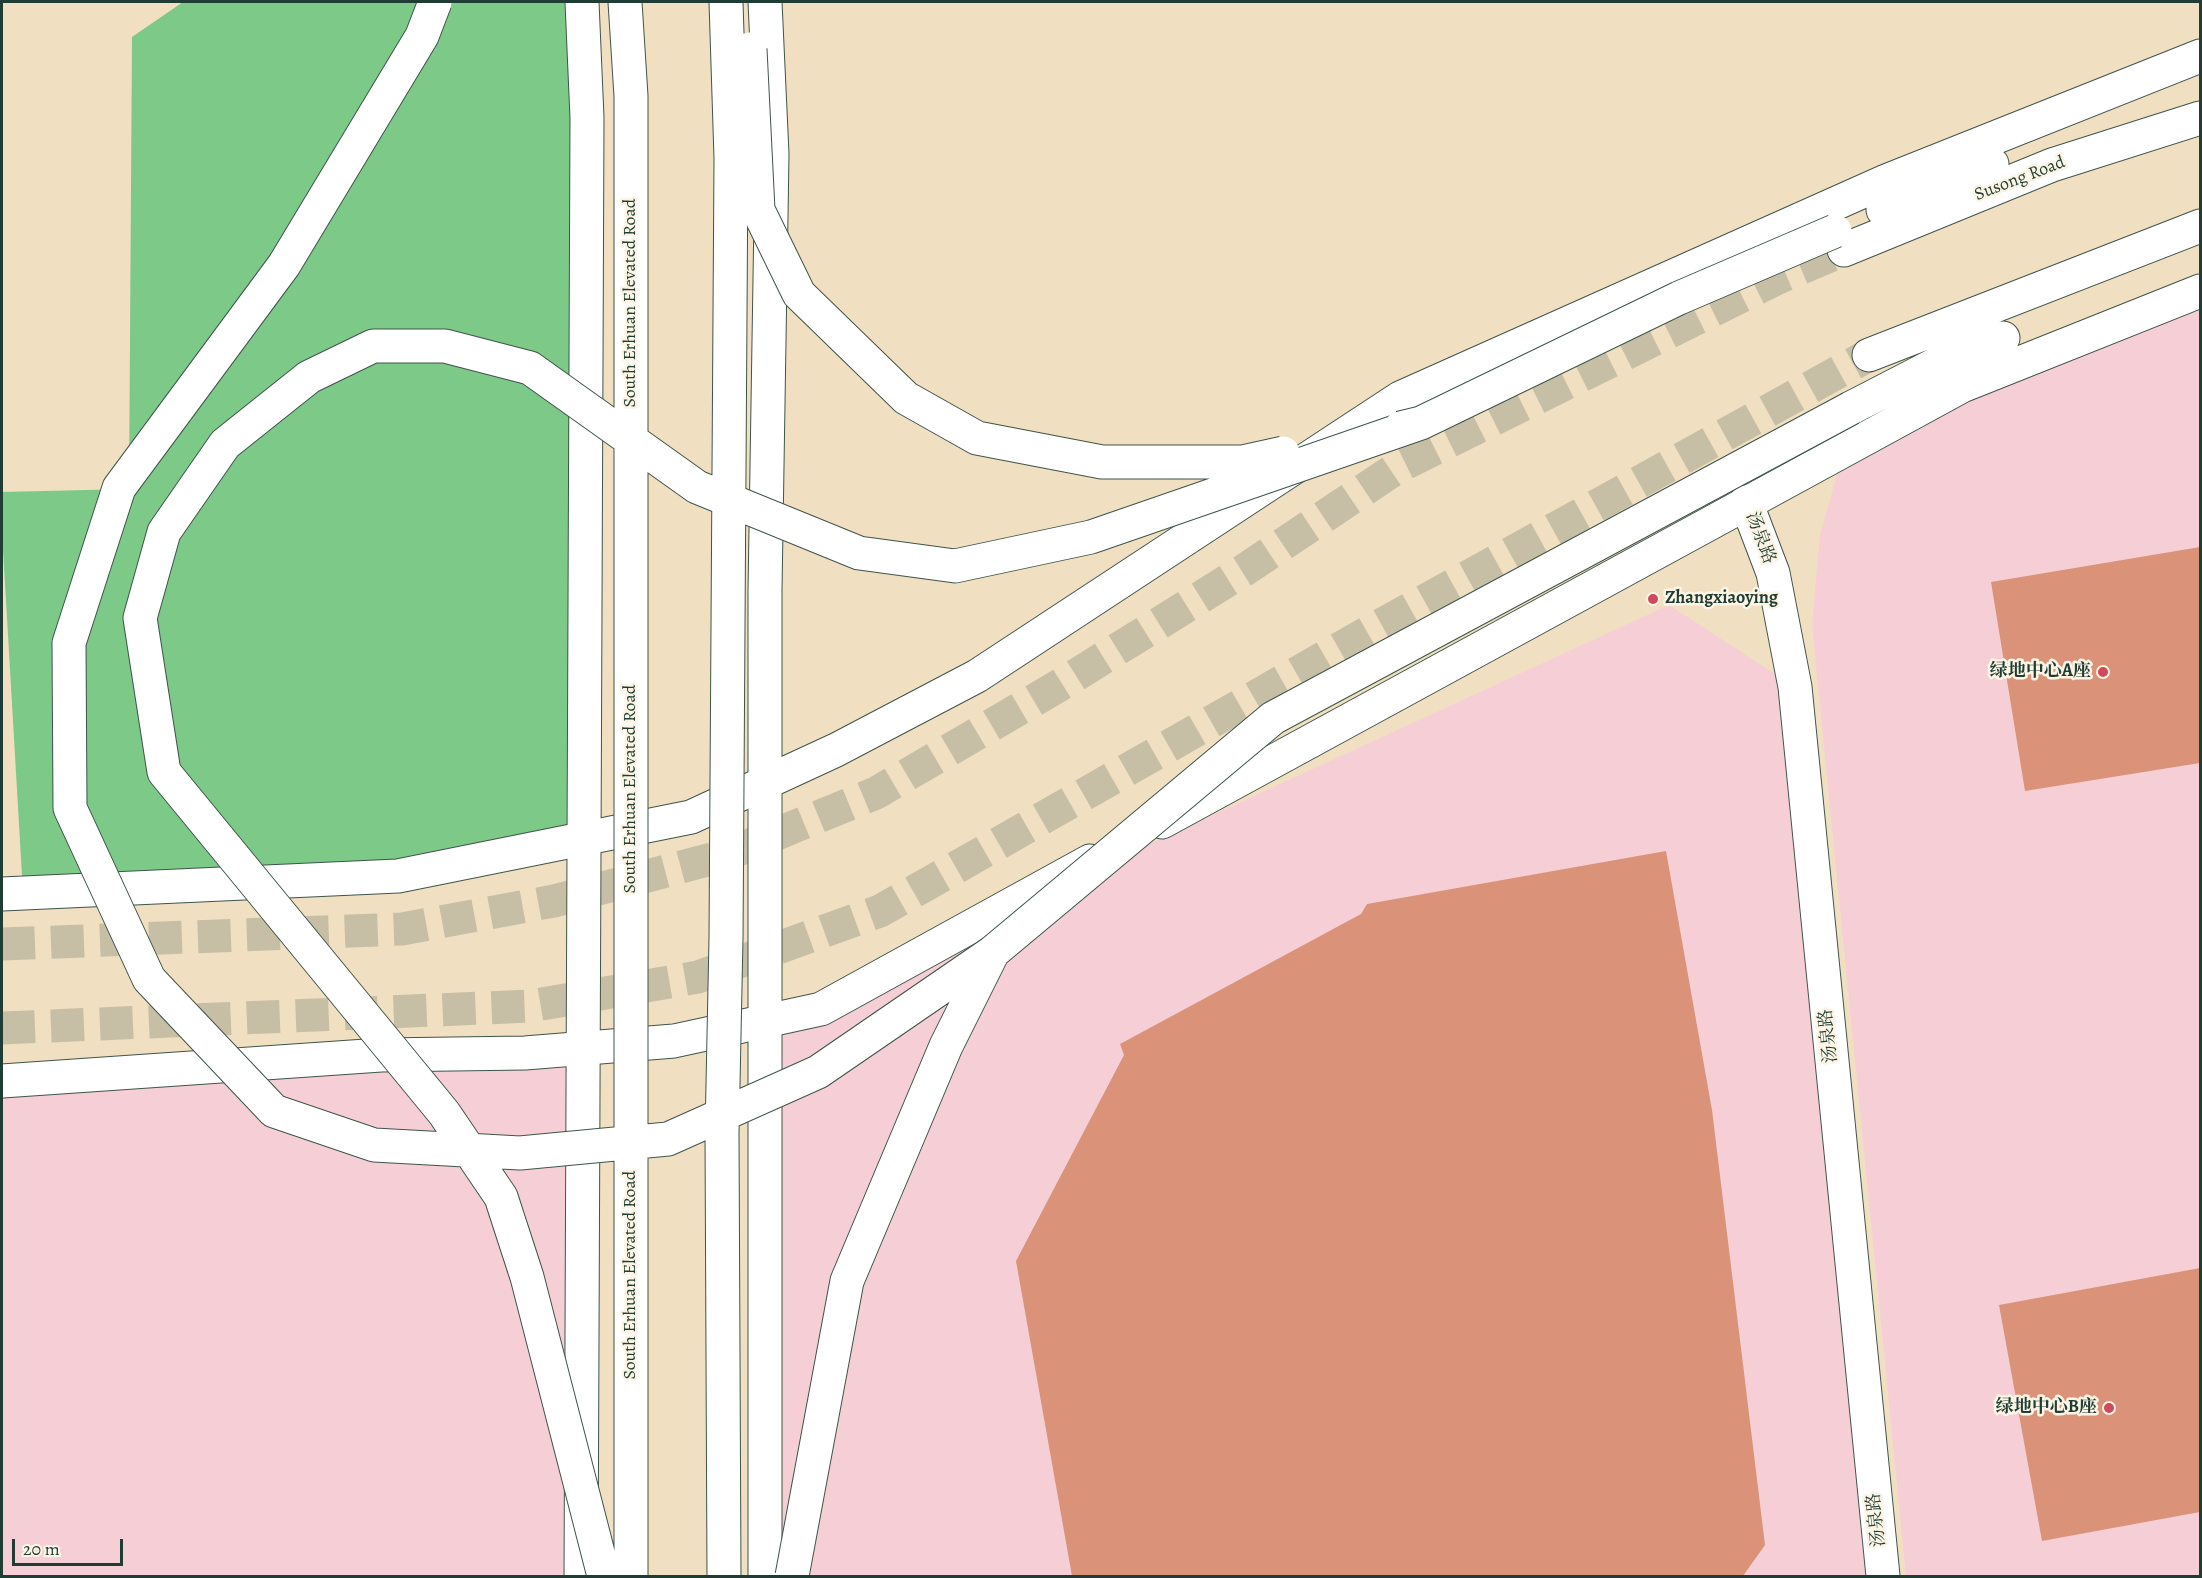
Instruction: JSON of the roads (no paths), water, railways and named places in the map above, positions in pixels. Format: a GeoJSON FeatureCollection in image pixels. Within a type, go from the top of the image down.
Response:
{"type":"FeatureCollection","features":[{"type":"Feature","properties":{"kind":"main road"},"geometry":{"type":"LineString","coordinates":[[435,2],[422,36],[284,265],[119,488],[69,643],[70,808],[148,979],[274,1111],[374,1145],[520,1153],[668,1139],[818,1072],[993,952],[1273,718],[1851,408],[1942,361],[2002,338]]}},
{"type":"Feature","properties":{"kind":"main road"},"geometry":{"type":"LineString","coordinates":[[581,1576],[587,118],[582,2]]}},
{"type":"Feature","properties":{"kind":"main road","name":"South Erhuan Elevated Road"},"geometry":{"type":"LineString","coordinates":[[625,2],[632,96],[631,1576]]}},
{"type":"Feature","properties":{"kind":"main road"},"geometry":{"type":"LineString","coordinates":[[724,1576],[722,1133],[726,926],[731,170],[726,2]]}},
{"type":"Feature","properties":{"kind":"main road"},"geometry":{"type":"LineString","coordinates":[[746,2],[758,210],[799,294],[906,398],[977,438],[1102,462],[1242,462],[1421,423]]}},
{"type":"Feature","properties":{"kind":"main road"},"geometry":{"type":"LineString","coordinates":[[765,2],[772,154],[764,783],[765,1576]]}},
{"type":"Feature","properties":{"kind":"main road"},"geometry":{"type":"LineString","coordinates":[[2,894],[398,876],[691,817],[836,750],[977,676],[1400,398],[1886,181],[2200,56]]}},
{"type":"Feature","properties":{"kind":"main road","name":"Susong Road"},"geometry":{"type":"LineString","coordinates":[[1840,241],[2052,165],[2200,118]]}},
{"type":"Feature","properties":{"kind":"main road"},"geometry":{"type":"LineString","coordinates":[[1932,163],[2052,165]]}},
{"type":"Feature","properties":{"kind":"main road"},"geometry":{"type":"LineString","coordinates":[[604,1576],[527,1277],[501,1197],[444,1113],[164,772],[140,618],[164,532],[225,444],[309,377],[373,346],[445,346],[530,368],[697,487],[859,553],[955,566],[1091,537],[1421,423],[1679,298],[1840,241],[1992,164]]}},
{"type":"Feature","properties":{"kind":"main road"},"geometry":{"type":"LineString","coordinates":[[1869,356],[2200,226]]}},
{"type":"Feature","properties":{"kind":"main road"},"geometry":{"type":"LineString","coordinates":[[1962,386],[2046,286]]}},
{"type":"Feature","properties":{"kind":"main road"},"geometry":{"type":"LineString","coordinates":[[2,1081],[381,1055],[525,1053],[674,1041],[821,1009],[1962,386],[2200,291]]}},
{"type":"Feature","properties":{"kind":"main road","name":"汤泉路"},"geometry":{"type":"LineString","coordinates":[[1746,502],[1773,573],[1795,687],[1883,1576]]}},
{"type":"Feature","properties":{"kind":"main road"},"geometry":{"type":"LineString","coordinates":[[792,1576],[847,1281],[946,1046],[993,952]]}},
{"type":"Feature","properties":{"kind":"tunnel"},"geometry":{"type":"LineString","coordinates":[[2,944],[402,929],[554,901],[726,855],[876,793],[1060,685],[1243,571],[1398,467],[1778,278],[1844,250]]}},
{"type":"Feature","properties":{"kind":"tunnel"},"geometry":{"type":"LineString","coordinates":[[2,1028],[531,1006],[698,977],[880,911],[1379,626],[1869,355]]}},
{"type":"Feature","properties":{"kind":"place","name":"Zhangxiaoying"},"geometry":{"type":"Point","coordinates":[1653,599]}},
{"type":"Feature","properties":{"kind":"place","name":"绿地中心A座"},"geometry":{"type":"Point","coordinates":[2103,672]}},
{"type":"Feature","properties":{"kind":"place","name":"绿地中心B座"},"geometry":{"type":"Point","coordinates":[2109,1408]}}]}
